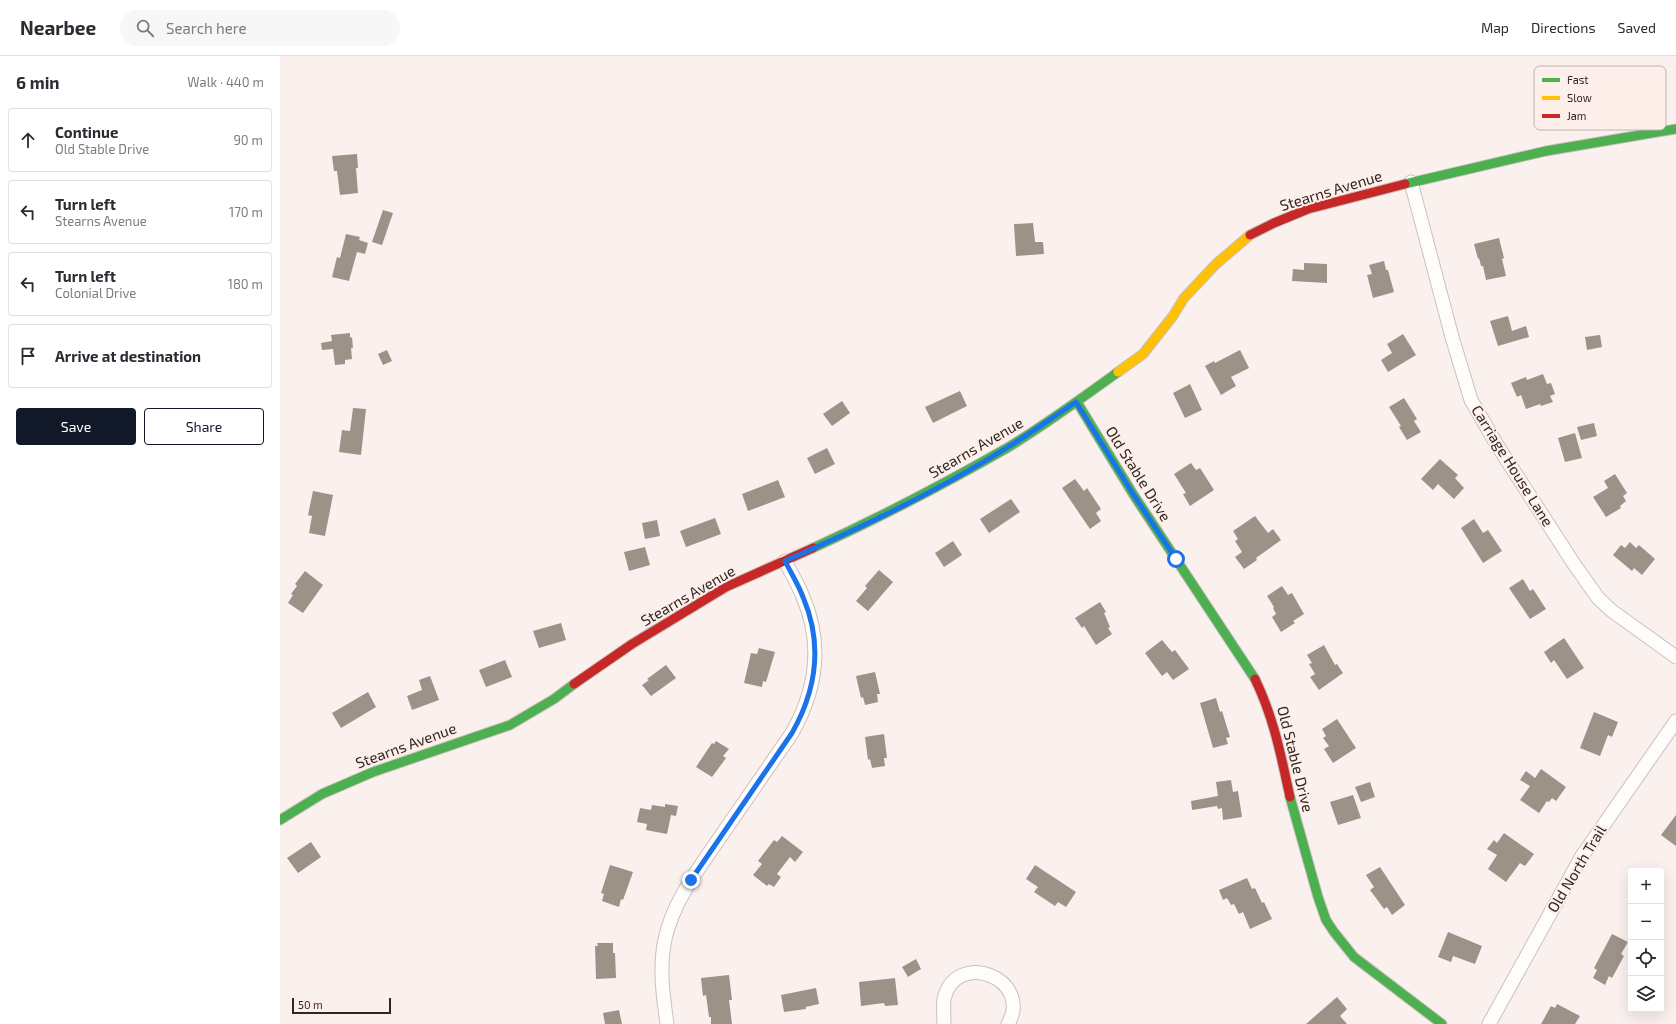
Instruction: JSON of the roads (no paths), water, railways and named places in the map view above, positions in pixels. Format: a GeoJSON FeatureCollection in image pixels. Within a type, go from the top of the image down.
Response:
{"type":"FeatureCollection","features":[{"type":"Feature","properties":{"kind":"street","name":"Stearns Avenue"},"geometry":{"type":"LineString","coordinates":[[280,820],[322,794],[373,772],[510,725],[554,699],[632,644],[726,587],[873,521],[1008,447],[1076,402],[1143,354],[1199,281],[1216,264],[1250,236],[1274,223],[1308,209],[1411,182],[1546,151],[1676,129]]}},
{"type":"Feature","properties":{"kind":"street","name":"Carriage House Lane"},"geometry":{"type":"LineString","coordinates":[[1411,182],[1452,337],[1471,400],[1497,445],[1574,564],[1598,598],[1603,604],[1676,658]]}},
{"type":"Feature","properties":{"kind":"street","name":"Old Stable Drive"},"geometry":{"type":"LineString","coordinates":[[1076,402],[1133,494],[1255,680],[1268,707],[1275,730],[1296,818],[1326,920],[1337,937],[1354,957],[1442,1024]]}},
{"type":"Feature","properties":{"kind":"street"},"geometry":{"type":"LineString","coordinates":[[667,1024],[662,987],[662,955],[665,939],[675,909],[691,880],[792,733],[802,716],[808,698],[816,660],[816,642],[811,619],[803,597],[785,561]]}},
{"type":"Feature","properties":{"kind":"street","name":"Old North Trail"},"geometry":{"type":"LineString","coordinates":[[1489,1024],[1582,856],[1676,721]]}},
{"type":"Feature","properties":{"kind":"street"},"geometry":{"type":"LineString","coordinates":[[944,1024],[944,1000],[950,987],[954,982],[966,974],[980,972],[995,977],[1001,981],[1009,992],[1012,1014],[1008,1024]]}}]}
